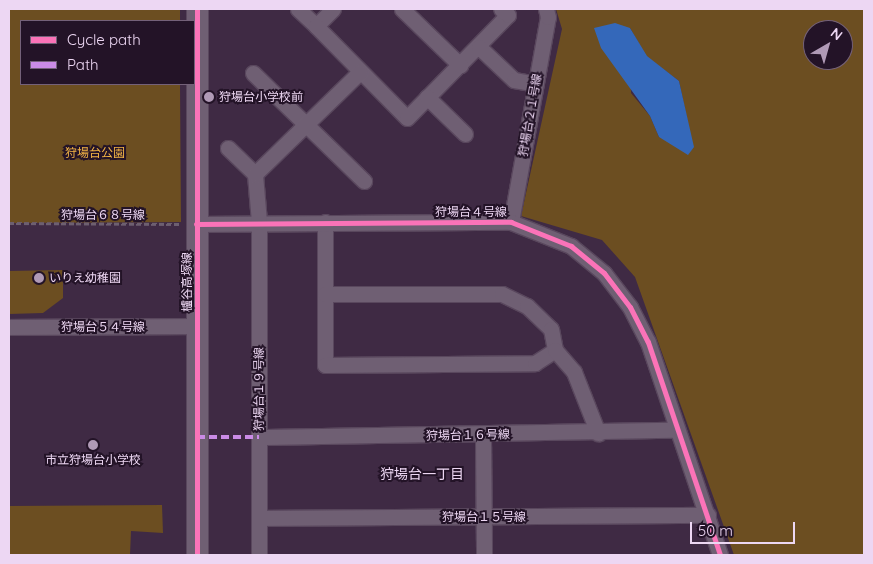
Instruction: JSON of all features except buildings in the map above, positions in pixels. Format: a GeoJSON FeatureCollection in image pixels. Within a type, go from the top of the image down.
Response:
{"type":"FeatureCollection","features":[{"type":"Feature","properties":{"kind":"street","name":"櫨谷高塚線"},"geometry":{"type":"LineString","coordinates":[[196,9],[197,555]]}},
{"type":"Feature","properties":{"kind":"street"},"geometry":{"type":"LineString","coordinates":[[298,9],[407,118],[508,16],[501,9]]}},
{"type":"Feature","properties":{"kind":"street"},"geometry":{"type":"LineString","coordinates":[[316,26],[333,9]]}},
{"type":"Feature","properties":{"kind":"street"},"geometry":{"type":"LineString","coordinates":[[402,9],[460,65]]}},
{"type":"Feature","properties":{"kind":"street","name":"狩場台２１号線"},"geometry":{"type":"LineString","coordinates":[[511,222],[548,17],[546,9]]}},
{"type":"Feature","properties":{"kind":"street"},"geometry":{"type":"LineString","coordinates":[[479,47],[514,80],[536,84]]}},
{"type":"Feature","properties":{"kind":"street"},"geometry":{"type":"LineString","coordinates":[[228,148],[255,174],[360,72]]}},
{"type":"Feature","properties":{"kind":"street"},"geometry":{"type":"LineString","coordinates":[[253,73],[364,181]]}},
{"type":"Feature","properties":{"kind":"street"},"geometry":{"type":"LineString","coordinates":[[427,98],[465,134]]}},
{"type":"Feature","properties":{"kind":"street","name":"狩場台１９号線"},"geometry":{"type":"LineString","coordinates":[[255,174],[259,222],[259,555]]}},
{"type":"Feature","properties":{"kind":"street","name":"狩場台４号線"},"geometry":{"type":"LineString","coordinates":[[196,224],[259,222],[511,222],[571,246],[604,273],[630,307],[648,342],[720,555]]}},
{"type":"Feature","properties":{"kind":"street"},"geometry":{"type":"LineString","coordinates":[[325,222],[325,365],[535,363],[555,350]]}},
{"type":"Feature","properties":{"kind":"street"},"geometry":{"type":"LineString","coordinates":[[325,294],[502,294],[527,306],[551,329],[555,350],[574,372],[598,433]]}},
{"type":"Feature","properties":{"kind":"street","name":"狩場台５４号線"},"geometry":{"type":"LineString","coordinates":[[9,327],[197,326]]}},
{"type":"Feature","properties":{"kind":"street","name":"狩場台１６号線"},"geometry":{"type":"LineString","coordinates":[[259,437],[483,435],[677,430]]}},
{"type":"Feature","properties":{"kind":"street"},"geometry":{"type":"LineString","coordinates":[[483,435],[484,555]]}},
{"type":"Feature","properties":{"kind":"street","name":"狩場台１５号線"},"geometry":{"type":"LineString","coordinates":[[259,518],[708,515]]}},
{"type":"Feature","properties":{"kind":"green space","name":"狩場台公園"},"geometry":{"type":"Polygon","coordinates":[[[9,9],[180,9],[180,20],[20,20],[20,85],[180,85],[181,222],[9,223],[9,9]]]}},
{"type":"Feature","properties":{"kind":"green space"},"geometry":{"type":"Polygon","coordinates":[[[556,9],[864,9],[864,555],[734,555],[635,277],[602,240],[521,216],[562,29],[556,9]],[[630,28],[631,93],[650,116],[659,137],[692,142],[679,81],[646,56],[630,28]]]}},
{"type":"Feature","properties":{"kind":"green space"},"geometry":{"type":"Polygon","coordinates":[[[63,270],[63,298],[43,313],[9,314],[9,271],[63,270]]]}},
{"type":"Feature","properties":{"kind":"green space"},"geometry":{"type":"Polygon","coordinates":[[[162,505],[163,533],[131,531],[130,555],[9,555],[9,506],[162,505]]]}},
{"type":"Feature","properties":{"kind":"water"},"geometry":{"type":"Polygon","coordinates":[[[615,23],[630,28],[647,56],[679,81],[694,147],[688,155],[659,137],[650,116],[601,48],[594,28],[615,23]]]}},
{"type":"Feature","properties":{"kind":"marked path"},"geometry":{"type":"LineString","coordinates":[[197,437],[259,437]]}},
{"type":"Feature","properties":{"kind":"cycle path"},"geometry":{"type":"LineString","coordinates":[[197,9],[197,555]]}},
{"type":"Feature","properties":{"kind":"cycle path"},"geometry":{"type":"LineString","coordinates":[[196,224],[511,222],[571,246],[604,273],[630,307],[648,342],[720,555]]}},
{"type":"Feature","properties":{"kind":"place","name":"狩場台小学校前"},"geometry":{"type":"Point","coordinates":[209,97]}},
{"type":"Feature","properties":{"kind":"place","name":"いりえ幼稚園"},"geometry":{"type":"Point","coordinates":[39,278]}},
{"type":"Feature","properties":{"kind":"place","name":"市立狩場台小学校"},"geometry":{"type":"Point","coordinates":[93,445]}},
{"type":"Feature","properties":{"kind":"district","name":"狩場台一丁目"},"geometry":{"type":"Point","coordinates":[422,474]}}]}
